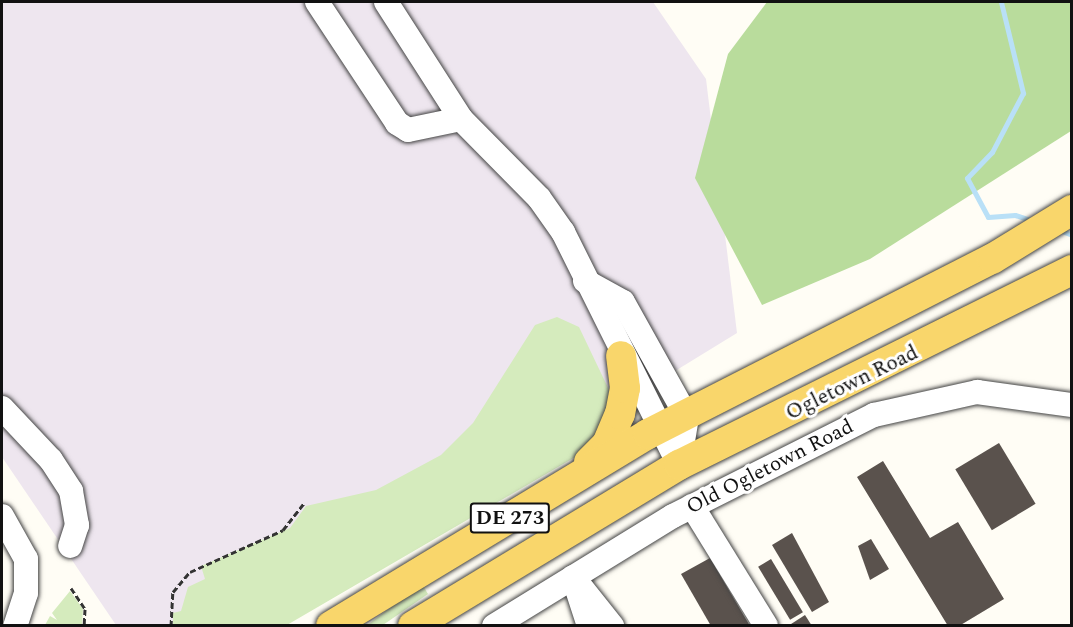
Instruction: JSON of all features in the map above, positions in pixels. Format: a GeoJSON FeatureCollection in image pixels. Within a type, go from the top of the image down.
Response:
{"type":"FeatureCollection","features":[{"type":"Feature","properties":{"kind":"main road","name":"Ogletown Road"},"geometry":{"type":"LineString","coordinates":[[331,626],[673,423],[1005,252],[1070,211]]}},
{"type":"Feature","properties":{"kind":"main road","name":"Ogletown Road"},"geometry":{"type":"LineString","coordinates":[[413,626],[679,465],[1024,298],[1071,270]]}},
{"type":"Feature","properties":{"kind":"main road"},"geometry":{"type":"LineString","coordinates":[[567,484],[607,444],[620,414],[625,388],[621,356]]}},
{"type":"Feature","properties":{"kind":"street"},"geometry":{"type":"LineString","coordinates":[[317,2],[397,123],[408,130],[461,119]]}},
{"type":"Feature","properties":{"kind":"street"},"geometry":{"type":"LineString","coordinates":[[386,2],[461,119],[539,198],[563,232],[621,356],[673,423]]}},
{"type":"Feature","properties":{"kind":"street"},"geometry":{"type":"LineString","coordinates":[[585,281],[623,302],[673,423],[679,465]]}},
{"type":"Feature","properties":{"kind":"street","name":"Old Ogletown Road"},"geometry":{"type":"LineString","coordinates":[[494,626],[692,506],[825,436],[918,402],[976,392],[1071,405]]}},
{"type":"Feature","properties":{"kind":"street"},"geometry":{"type":"LineString","coordinates":[[2,408],[51,460],[71,491],[77,525],[70,546]]}},
{"type":"Feature","properties":{"kind":"street"},"geometry":{"type":"LineString","coordinates":[[692,506],[766,626]]}},
{"type":"Feature","properties":{"kind":"street"},"geometry":{"type":"LineString","coordinates":[[2,516],[26,559],[26,592],[15,626]]}},
{"type":"Feature","properties":{"kind":"street"},"geometry":{"type":"LineString","coordinates":[[573,578],[589,626]]}},
{"type":"Feature","properties":{"kind":"street"},"geometry":{"type":"LineString","coordinates":[[573,578],[612,626]]}},
{"type":"Feature","properties":{"kind":"path"},"geometry":{"type":"LineString","coordinates":[[171,626],[173,592],[190,572],[283,530],[304,503]]}},
{"type":"Feature","properties":{"kind":"path"},"geometry":{"type":"LineString","coordinates":[[71,588],[85,609],[84,626]]}},
{"type":"Feature","properties":{"kind":"shaded area"},"geometry":{"type":"Polygon","coordinates":[[[2,2],[653,2],[706,79],[737,333],[261,625],[116,625],[2,457],[2,2]]]}},
{"type":"Feature","properties":{"kind":"green space"},"geometry":{"type":"Polygon","coordinates":[[[767,2],[1071,2],[1071,131],[870,259],[762,305],[695,178],[728,54],[767,2]]]}},
{"type":"Feature","properties":{"kind":"green space"},"geometry":{"type":"Polygon","coordinates":[[[557,317],[579,327],[611,394],[610,416],[582,453],[287,625],[173,625],[173,613],[181,611],[188,587],[205,579],[201,566],[290,528],[306,506],[376,490],[441,455],[473,423],[535,325],[557,317]]]}},
{"type":"Feature","properties":{"kind":"green space"},"geometry":{"type":"Polygon","coordinates":[[[422,584],[428,594],[383,625],[366,626],[422,584]]]}},
{"type":"Feature","properties":{"kind":"green space"},"geometry":{"type":"Polygon","coordinates":[[[70,591],[83,609],[82,625],[45,625],[50,616],[57,620],[52,613],[70,591]]]}},
{"type":"Feature","properties":{"kind":"building"},"geometry":{"type":"Polygon","coordinates":[[[999,443],[1036,504],[992,530],[955,469],[999,443]]]}},
{"type":"Feature","properties":{"kind":"building"},"geometry":{"type":"Polygon","coordinates":[[[883,461],[930,538],[958,522],[1004,599],[959,626],[948,626],[857,477],[883,461]]]}},
{"type":"Feature","properties":{"kind":"building"},"geometry":{"type":"Polygon","coordinates":[[[792,533],[829,602],[812,612],[772,545],[792,533]]]}},
{"type":"Feature","properties":{"kind":"building"},"geometry":{"type":"Polygon","coordinates":[[[871,539],[889,569],[870,580],[858,546],[871,539]]]}},
{"type":"Feature","properties":{"kind":"building"},"geometry":{"type":"Polygon","coordinates":[[[710,558],[750,626],[711,626],[681,574],[710,558]]]}},
{"type":"Feature","properties":{"kind":"building"},"geometry":{"type":"Polygon","coordinates":[[[771,559],[803,612],[790,620],[758,567],[771,559]]]}},
{"type":"Feature","properties":{"kind":"building"},"geometry":{"type":"Polygon","coordinates":[[[805,615],[812,626],[788,626],[805,615]]]}},
{"type":"Feature","properties":{"kind":"waterway"},"geometry":{"type":"LineString","coordinates":[[1001,2],[1023,93],[992,152],[967,178],[988,217],[1015,215],[1033,221]]}},
{"type":"Feature","properties":{"kind":"waterway"},"geometry":{"type":"LineString","coordinates":[[1059,230],[1072,235]]}}]}
